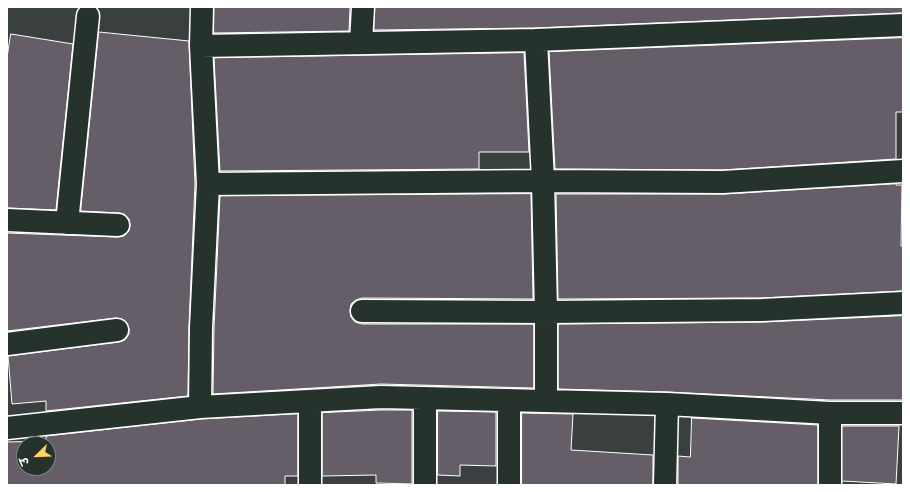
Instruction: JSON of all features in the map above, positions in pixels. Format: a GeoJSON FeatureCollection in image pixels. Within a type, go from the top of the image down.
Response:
{"type":"FeatureCollection","features":[{"type":"Feature","properties":{"kind":"street"},"geometry":{"type":"LineString","coordinates":[[200,407],[201,328],[208,184],[201,46],[202,7]]}},
{"type":"Feature","properties":{"kind":"street"},"geometry":{"type":"LineString","coordinates":[[361,44],[363,7]]}},
{"type":"Feature","properties":{"kind":"street"},"geometry":{"type":"LineString","coordinates":[[67,222],[88,16]]}},
{"type":"Feature","properties":{"kind":"street"},"geometry":{"type":"LineString","coordinates":[[201,46],[536,40],[903,25]]}},
{"type":"Feature","properties":{"kind":"street"},"geometry":{"type":"LineString","coordinates":[[536,40],[543,181],[546,312],[546,401]]}},
{"type":"Feature","properties":{"kind":"street"},"geometry":{"type":"LineString","coordinates":[[208,184],[543,181],[723,182],[903,171]]}},
{"type":"Feature","properties":{"kind":"street"},"geometry":{"type":"LineString","coordinates":[[7,220],[118,225]]}},
{"type":"Feature","properties":{"kind":"street"},"geometry":{"type":"LineString","coordinates":[[362,311],[546,312],[762,310],[903,303]]}},
{"type":"Feature","properties":{"kind":"street"},"geometry":{"type":"LineString","coordinates":[[7,344],[117,330]]}},
{"type":"Feature","properties":{"kind":"street"},"geometry":{"type":"LineString","coordinates":[[7,428],[200,407],[381,396],[667,404],[830,412],[903,413]]}},
{"type":"Feature","properties":{"kind":"street"},"geometry":{"type":"LineString","coordinates":[[425,398],[425,485]]}},
{"type":"Feature","properties":{"kind":"street"},"geometry":{"type":"LineString","coordinates":[[509,400],[509,485]]}},
{"type":"Feature","properties":{"kind":"street"},"geometry":{"type":"LineString","coordinates":[[310,401],[310,485]]}},
{"type":"Feature","properties":{"kind":"street"},"geometry":{"type":"LineString","coordinates":[[665,485],[667,404]]}},
{"type":"Feature","properties":{"kind":"street"},"geometry":{"type":"LineString","coordinates":[[830,412],[830,485]]}},
{"type":"Feature","properties":{"kind":"building"},"geometry":{"type":"Polygon","coordinates":[[[214,7],[350,7],[349,31],[214,33],[214,7]]]}},
{"type":"Feature","properties":{"kind":"building"},"geometry":{"type":"Polygon","coordinates":[[[375,7],[903,7],[903,13],[536,28],[374,30],[375,7]]]}},
{"type":"Feature","properties":{"kind":"building"},"geometry":{"type":"Polygon","coordinates":[[[99,32],[189,41],[195,184],[189,327],[188,396],[46,411],[46,401],[12,404],[8,356],[119,342],[125,340],[129,334],[127,323],[122,319],[116,318],[7,331],[7,233],[117,237],[124,236],[129,231],[129,219],[124,214],[81,211],[99,32]]]}},
{"type":"Feature","properties":{"kind":"building"},"geometry":{"type":"Polygon","coordinates":[[[11,34],[73,44],[56,210],[7,208],[7,58],[11,34]]]}},
{"type":"Feature","properties":{"kind":"building"},"geometry":{"type":"Polygon","coordinates":[[[903,38],[903,112],[896,112],[896,159],[723,170],[555,169],[549,52],[903,38]]]}},
{"type":"Feature","properties":{"kind":"building"},"geometry":{"type":"Polygon","coordinates":[[[524,53],[529,152],[479,152],[479,169],[220,171],[214,58],[524,53]]]}},
{"type":"Feature","properties":{"kind":"building"},"geometry":{"type":"Polygon","coordinates":[[[896,184],[902,185],[901,246],[903,246],[903,291],[762,298],[558,299],[556,194],[724,194],[896,184]]]}},
{"type":"Feature","properties":{"kind":"building"},"geometry":{"type":"Polygon","coordinates":[[[531,194],[533,299],[362,298],[351,304],[350,311],[351,317],[355,322],[362,324],[534,324],[534,388],[381,384],[213,394],[214,328],[220,196],[531,194]]]}},
{"type":"Feature","properties":{"kind":"building"},"geometry":{"type":"Polygon","coordinates":[[[903,316],[903,400],[830,400],[667,392],[558,389],[558,324],[763,322],[903,316]]]}},
{"type":"Feature","properties":{"kind":"building"},"geometry":{"type":"Polygon","coordinates":[[[412,410],[412,484],[376,483],[376,475],[322,476],[322,413],[412,410]]]}},
{"type":"Feature","properties":{"kind":"building"},"geometry":{"type":"Polygon","coordinates":[[[438,411],[496,412],[496,466],[460,465],[460,476],[438,475],[438,411]]]}},
{"type":"Feature","properties":{"kind":"building"},"geometry":{"type":"Polygon","coordinates":[[[522,413],[573,414],[571,450],[653,455],[653,485],[522,485],[522,413]]]}},
{"type":"Feature","properties":{"kind":"building"},"geometry":{"type":"Polygon","coordinates":[[[298,414],[298,476],[285,476],[285,485],[7,485],[7,442],[16,442],[16,476],[56,476],[56,436],[46,436],[201,419],[298,414]]]}},
{"type":"Feature","properties":{"kind":"building"},"geometry":{"type":"Polygon","coordinates":[[[692,418],[818,425],[818,485],[678,485],[678,456],[690,457],[692,418]]]}},
{"type":"Feature","properties":{"kind":"building"},"geometry":{"type":"Polygon","coordinates":[[[842,426],[899,426],[896,484],[842,481],[842,426]]]}}]}
